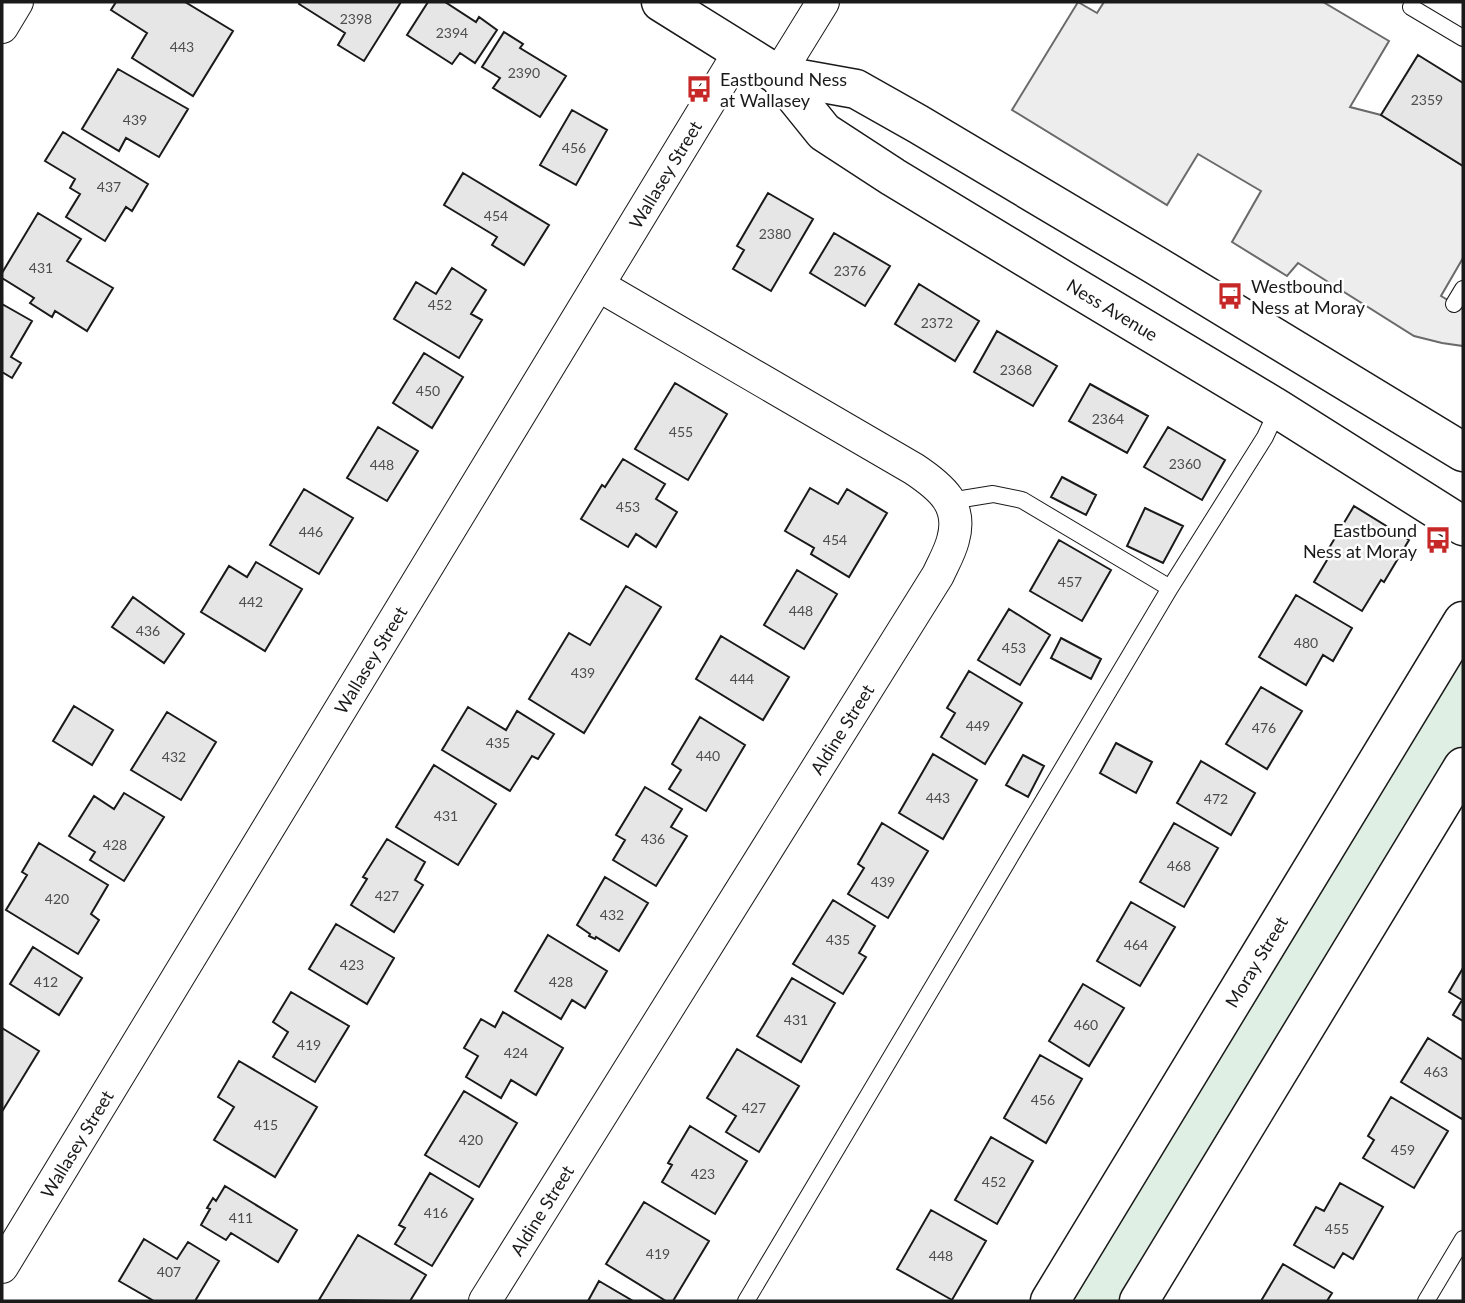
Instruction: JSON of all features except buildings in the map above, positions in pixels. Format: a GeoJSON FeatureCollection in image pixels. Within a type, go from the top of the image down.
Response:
{"type":"FeatureCollection","features":[{"type":"Feature","properties":{"kind":"main road","name":"Ness Avenue"},"geometry":{"type":"LineString","coordinates":[[661,2],[778,75],[824,132],[1040,267],[1278,409],[1463,526]]}},
{"type":"Feature","properties":{"kind":"main road","name":"Ness Avenue"},"geometry":{"type":"LineString","coordinates":[[778,75],[856,89],[1453,437]]}},
{"type":"Feature","properties":{"kind":"main road","name":"Moray Street"},"geometry":{"type":"LineString","coordinates":[[1050,1301],[1463,621]]}},
{"type":"Feature","properties":{"kind":"main road"},"geometry":{"type":"LineString","coordinates":[[1139,1301],[1463,767]]}},
{"type":"Feature","properties":{"kind":"street"},"geometry":{"type":"LineString","coordinates":[[2,27],[17,2]]}},
{"type":"Feature","properties":{"kind":"street"},"geometry":{"type":"LineString","coordinates":[[778,75],[823,2]]}},
{"type":"Feature","properties":{"kind":"street","name":"Wallasey Street"},"geometry":{"type":"LineString","coordinates":[[2,1267],[740,51]]}},
{"type":"Feature","properties":{"kind":"street"},"geometry":{"type":"LineString","coordinates":[[598,285],[914,469],[935,483],[950,501]]}},
{"type":"Feature","properties":{"kind":"street","name":"Aldine Street"},"geometry":{"type":"LineString","coordinates":[[485,1301],[938,575],[953,540],[956,521],[950,501]]}},
{"type":"Feature","properties":{"kind":"lane"},"geometry":{"type":"LineString","coordinates":[[1411,7],[1463,38]]}},
{"type":"Feature","properties":{"kind":"lane"},"geometry":{"type":"LineString","coordinates":[[1454,304],[1463,289]]}},
{"type":"Feature","properties":{"kind":"lane"},"geometry":{"type":"LineString","coordinates":[[746,1301],[1170,588],[1265,437],[1278,409]]}},
{"type":"Feature","properties":{"kind":"lane"},"geometry":{"type":"LineString","coordinates":[[950,501],[993,494],[1022,500],[1170,588]]}},
{"type":"Feature","properties":{"kind":"lane"},"geometry":{"type":"LineString","coordinates":[[1426,1301],[1463,1239]]}},
{"type":"Feature","properties":{"kind":"green space"},"geometry":{"type":"Polygon","coordinates":[[[1463,621],[1463,767],[1139,1301],[1050,1301],[1463,621]]]}},
{"type":"Feature","properties":{"kind":"shaded area"},"geometry":{"type":"Polygon","coordinates":[[[1078,2],[1097,13],[1104,2],[1323,2],[1389,41],[1350,107],[1381,115],[1463,166],[1463,258],[1441,296],[1463,309],[1463,346],[1414,336],[1298,263],[1287,276],[1232,242],[1261,191],[1198,154],[1167,205],[1012,110],[1078,2]]]}},
{"type":"Feature","properties":{"kind":"place","name":"Eastbound Ness at Wallasey"},"geometry":{"type":"Point","coordinates":[699,89]}},
{"type":"Feature","properties":{"kind":"place","name":"Westbound Ness at Moray"},"geometry":{"type":"Point","coordinates":[1230,296]}},
{"type":"Feature","properties":{"kind":"place","name":"Eastbound Ness at Moray"},"geometry":{"type":"Point","coordinates":[1438,540]}}]}
